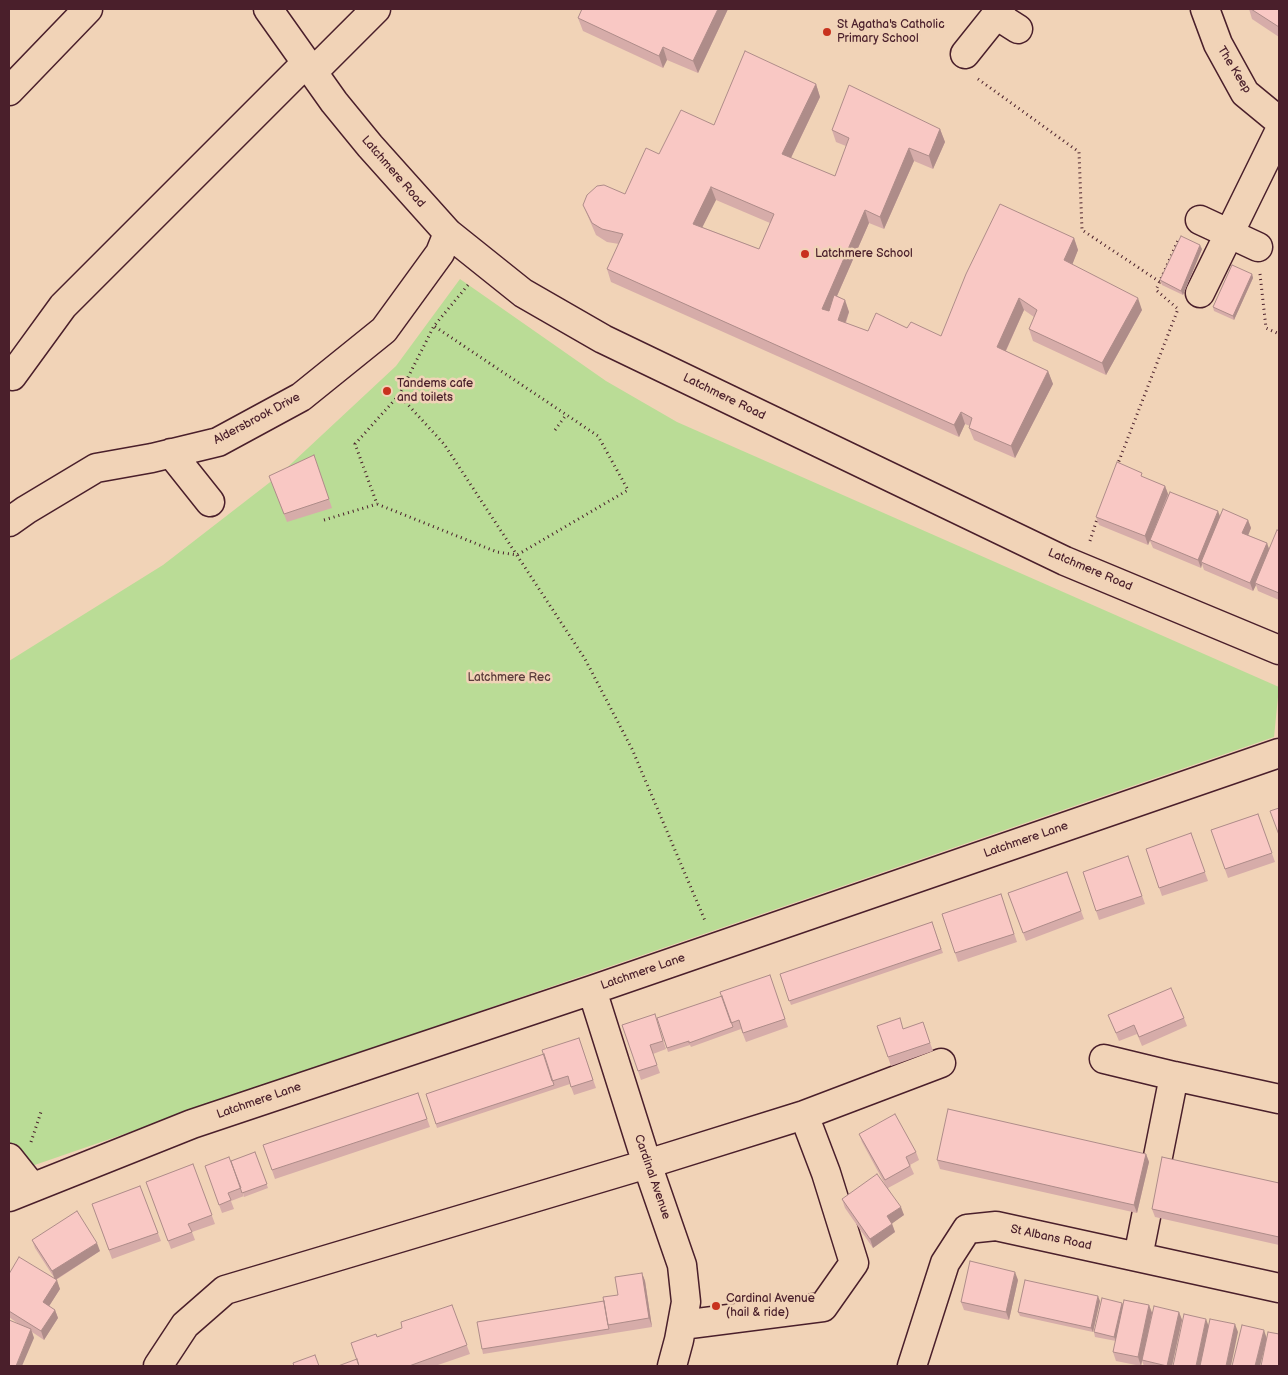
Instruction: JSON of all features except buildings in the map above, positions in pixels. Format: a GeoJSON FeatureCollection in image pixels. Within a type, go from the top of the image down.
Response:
{"type":"FeatureCollection","features":[{"type":"Feature","properties":{"kind":"street"},"geometry":{"type":"LineString","coordinates":[[9,91],[88,9]]}},
{"type":"Feature","properties":{"kind":"street","name":"Latchmere Road"},"geometry":{"type":"LineString","coordinates":[[268,9],[334,102],[370,146],[448,233],[523,292],[603,339],[1065,561],[1279,650]]}},
{"type":"Feature","properties":{"kind":"street"},"geometry":{"type":"LineString","coordinates":[[12,376],[63,306],[310,68],[376,9]]}},
{"type":"Feature","properties":{"kind":"street","name":"The Keep"},"geometry":{"type":"LineString","coordinates":[[1205,9],[1218,44],[1245,93],[1279,121]]}},
{"type":"Feature","properties":{"kind":"street"},"geometry":{"type":"LineString","coordinates":[[965,54],[1005,18]]}},
{"type":"Feature","properties":{"kind":"street"},"geometry":{"type":"LineString","coordinates":[[1200,292],[1279,132]]}},
{"type":"Feature","properties":{"kind":"street"},"geometry":{"type":"LineString","coordinates":[[1200,220],[1258,247]]}},
{"type":"Feature","properties":{"kind":"street","name":"Aldersbrook Drive"},"geometry":{"type":"LineString","coordinates":[[9,522],[41,500],[96,468],[171,454],[218,442],[301,397],[384,330],[440,253],[448,233]]}},
{"type":"Feature","properties":{"kind":"street"},"geometry":{"type":"LineString","coordinates":[[171,454],[210,502]]}},
{"type":"Feature","properties":{"kind":"street","name":"Latchmere Lane"},"geometry":{"type":"LineString","coordinates":[[20,1192],[192,1124],[592,990],[1279,753]]}},
{"type":"Feature","properties":{"kind":"street","name":"Cardinal Avenue"},"geometry":{"type":"LineString","coordinates":[[592,990],[647,1164],[682,1265],[686,1302],[672,1366]]}},
{"type":"Feature","properties":{"kind":"street"},"geometry":{"type":"LineString","coordinates":[[1104,1059],[1279,1099]]}},
{"type":"Feature","properties":{"kind":"street"},"geometry":{"type":"LineString","coordinates":[[158,1366],[185,1325],[225,1290],[804,1115],[941,1063]]}},
{"type":"Feature","properties":{"kind":"street"},"geometry":{"type":"LineString","coordinates":[[1138,1257],[1174,1076]]}},
{"type":"Feature","properties":{"kind":"street"},"geometry":{"type":"LineString","coordinates":[[682,1325],[823,1307],[854,1263],[826,1174],[804,1115]]}},
{"type":"Feature","properties":{"kind":"street"},"geometry":{"type":"LineString","coordinates":[[9,1158],[20,1192]]}},
{"type":"Feature","properties":{"kind":"street","name":"St Albans Road"},"geometry":{"type":"LineString","coordinates":[[912,1366],[945,1263],[967,1228],[996,1226],[1279,1288]]}},
{"type":"Feature","properties":{"kind":"path"},"geometry":{"type":"LineString","coordinates":[[965,54],[959,65],[1079,152],[1082,230],[1160,282]]}},
{"type":"Feature","properties":{"kind":"path"},"geometry":{"type":"LineString","coordinates":[[1114,474],[1178,309],[1156,290],[1188,215],[1200,220]]}},
{"type":"Feature","properties":{"kind":"path"},"geometry":{"type":"LineString","coordinates":[[1258,247],[1268,255],[1260,276],[1266,328],[1279,334]]}},
{"type":"Feature","properties":{"kind":"path"},"geometry":{"type":"LineString","coordinates":[[376,504],[355,444],[399,395],[434,326],[469,284]]}},
{"type":"Feature","properties":{"kind":"path"},"geometry":{"type":"LineString","coordinates":[[324,520],[376,504],[497,552],[517,555],[628,490],[598,436],[434,326]]}},
{"type":"Feature","properties":{"kind":"path"},"geometry":{"type":"LineString","coordinates":[[399,395],[444,444],[585,659],[632,749],[716,947]]}},
{"type":"Feature","properties":{"kind":"path"},"geometry":{"type":"LineString","coordinates":[[555,430],[566,415]]}},
{"type":"Feature","properties":{"kind":"path"},"geometry":{"type":"LineString","coordinates":[[1065,561],[1074,541],[1089,546],[1100,510]]}},
{"type":"Feature","properties":{"kind":"green space","name":"Latchmere Rec"},"geometry":{"type":"Polygon","coordinates":[[[460,279],[606,381],[677,422],[1279,687],[1274,737],[26,1168],[9,1144],[9,661],[163,565],[278,476],[396,366],[460,279]]]}},
{"type":"Feature","properties":{"kind":"place","name":"St Agatha's Catholic Primary School"},"geometry":{"type":"Point","coordinates":[827,32]}},
{"type":"Feature","properties":{"kind":"place","name":"Latchmere School"},"geometry":{"type":"Point","coordinates":[805,254]}},
{"type":"Feature","properties":{"kind":"place","name":"Tandems cafe and toilets"},"geometry":{"type":"Point","coordinates":[387,391]}},
{"type":"Feature","properties":{"kind":"place","name":"Cardinal Avenue (hail & ride)"},"geometry":{"type":"Point","coordinates":[716,1306]}}]}
